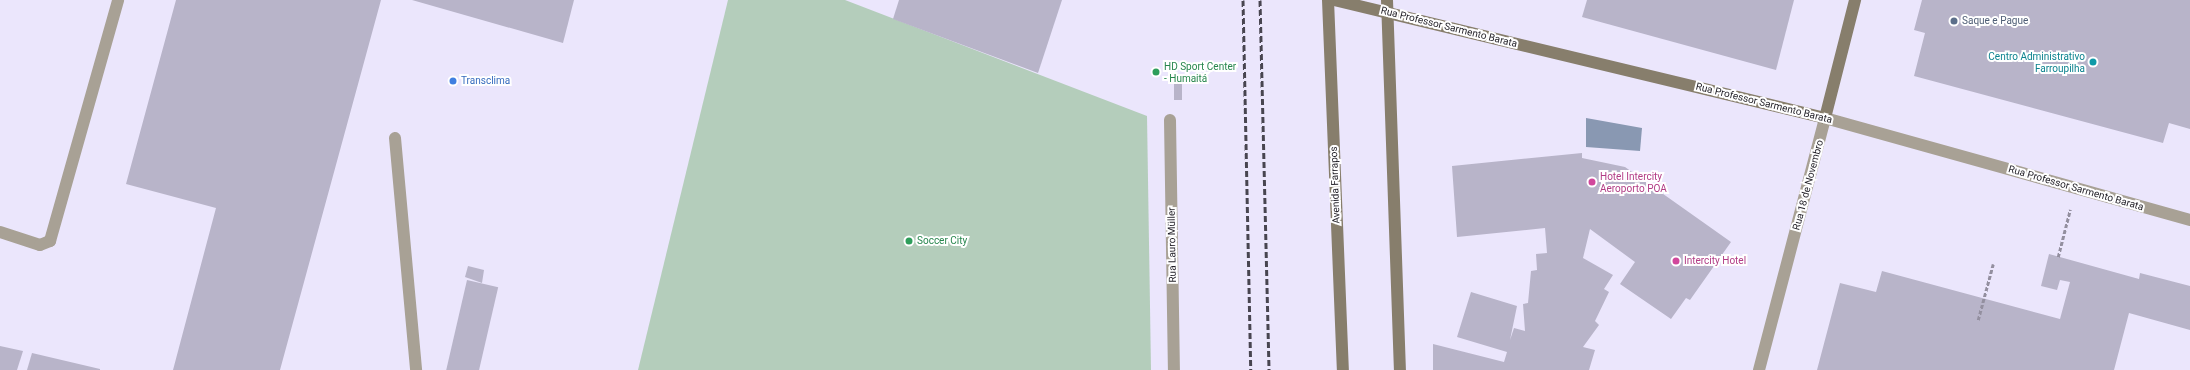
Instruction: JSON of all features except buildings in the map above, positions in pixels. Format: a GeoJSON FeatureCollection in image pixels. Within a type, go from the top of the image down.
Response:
{"type":"FeatureCollection","features":[{"type":"Feature","properties":{"kind":"main road","name":"Avenida Farrapos"},"geometry":{"type":"LineString","coordinates":[[1328,0],[1343,370]]}},
{"type":"Feature","properties":{"kind":"main road","name":"Rua Professor Sarmento Barata"},"geometry":{"type":"LineString","coordinates":[[1334,0],[1825,118]]}},
{"type":"Feature","properties":{"kind":"main road"},"geometry":{"type":"LineString","coordinates":[[1387,0],[1400,370]]}},
{"type":"Feature","properties":{"kind":"main road","name":"Rua 18 de Novembro"},"geometry":{"type":"LineString","coordinates":[[1825,118],[1855,0]]}},
{"type":"Feature","properties":{"kind":"street"},"geometry":{"type":"LineString","coordinates":[[0,232],[40,245],[50,241],[118,0]]}},
{"type":"Feature","properties":{"kind":"street","name":"Rua Professor Sarmento Barata"},"geometry":{"type":"LineString","coordinates":[[1825,118],[2190,220]]}},
{"type":"Feature","properties":{"kind":"street","name":"Rua 18 de Novembro"},"geometry":{"type":"LineString","coordinates":[[1759,370],[1825,118]]}},
{"type":"Feature","properties":{"kind":"street","name":"Rua Lauro Müller"},"geometry":{"type":"LineString","coordinates":[[1170,120],[1174,370]]}},
{"type":"Feature","properties":{"kind":"street"},"geometry":{"type":"LineString","coordinates":[[395,138],[416,370]]}},
{"type":"Feature","properties":{"kind":"path"},"geometry":{"type":"LineString","coordinates":[[2058,257],[2076,188]]}},
{"type":"Feature","properties":{"kind":"path"},"geometry":{"type":"LineString","coordinates":[[1978,320],[1993,264]]}},
{"type":"Feature","properties":{"kind":"green space","name":"Soccer City"},"geometry":{"type":"Polygon","coordinates":[[[728,0],[845,0],[1147,116],[1151,370],[638,370],[728,0]]]}},
{"type":"Feature","properties":{"kind":"water"},"geometry":{"type":"Polygon","coordinates":[[[1586,118],[1642,128],[1640,151],[1586,147],[1586,118]]]}},
{"type":"Feature","properties":{"kind":"railway"},"geometry":{"type":"LineString","coordinates":[[1243,0],[1251,370]]}},
{"type":"Feature","properties":{"kind":"railway"},"geometry":{"type":"LineString","coordinates":[[1260,0],[1269,370]]}},
{"type":"Feature","properties":{"kind":"place","name":"Saque e Pague"},"geometry":{"type":"Point","coordinates":[1954,21]}},
{"type":"Feature","properties":{"kind":"place","name":"Centro Administrativo Farroupilha"},"geometry":{"type":"Point","coordinates":[2093,62]}},
{"type":"Feature","properties":{"kind":"place","name":"HD Sport Center - Humaitá"},"geometry":{"type":"Point","coordinates":[1156,72]}},
{"type":"Feature","properties":{"kind":"place","name":"Transclima"},"geometry":{"type":"Point","coordinates":[453,81]}},
{"type":"Feature","properties":{"kind":"place","name":"Hotel Intercity Aeroporto POA"},"geometry":{"type":"Point","coordinates":[1592,182]}},
{"type":"Feature","properties":{"kind":"place","name":"Soccer City"},"geometry":{"type":"Point","coordinates":[909,241]}},
{"type":"Feature","properties":{"kind":"place","name":"Intercity Hotel"},"geometry":{"type":"Point","coordinates":[1676,261]}}]}
